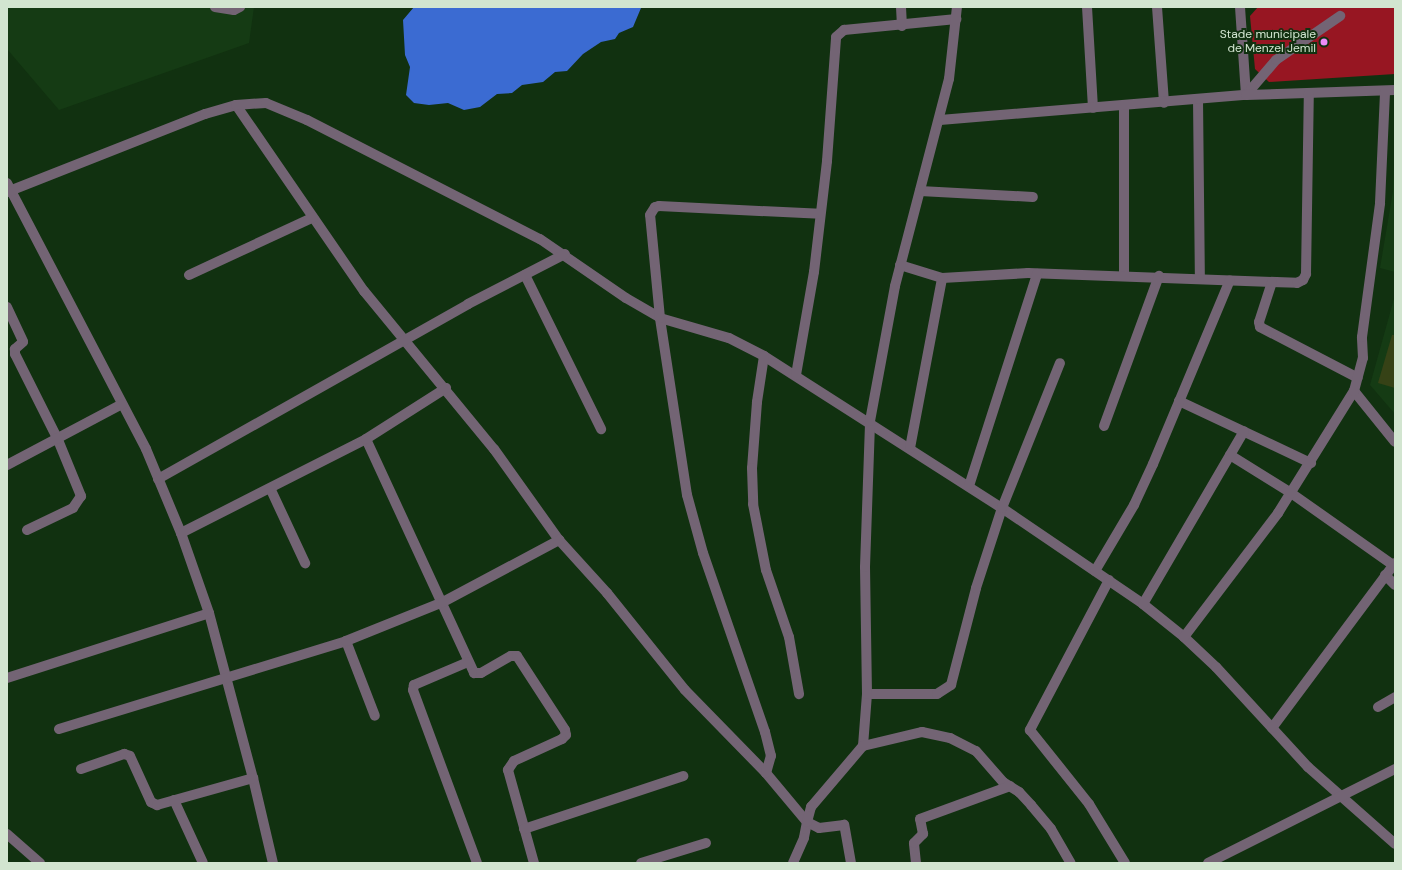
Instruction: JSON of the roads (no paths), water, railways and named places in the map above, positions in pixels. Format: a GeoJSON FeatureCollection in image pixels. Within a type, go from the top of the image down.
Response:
{"type":"FeatureCollection","features":[{"type":"Feature","properties":{"kind":"street"},"geometry":{"type":"LineString","coordinates":[[215,7],[234,10],[240,7]]}},
{"type":"Feature","properties":{"kind":"street"},"geometry":{"type":"LineString","coordinates":[[901,7],[902,26]]}},
{"type":"Feature","properties":{"kind":"street"},"geometry":{"type":"LineString","coordinates":[[793,863],[804,838],[811,807],[863,746],[867,694],[865,568],[870,421],[900,265],[940,120],[949,79],[957,7]]}},
{"type":"Feature","properties":{"kind":"street"},"geometry":{"type":"LineString","coordinates":[[1087,7],[1093,108]]}},
{"type":"Feature","properties":{"kind":"street"},"geometry":{"type":"LineString","coordinates":[[1157,7],[1164,102]]}},
{"type":"Feature","properties":{"kind":"street"},"geometry":{"type":"LineString","coordinates":[[1240,7],[1246,94]]}},
{"type":"Feature","properties":{"kind":"street"},"geometry":{"type":"LineString","coordinates":[[1246,94],[1276,60],[1340,16]]}},
{"type":"Feature","properties":{"kind":"street"},"geometry":{"type":"LineString","coordinates":[[796,375],[820,214],[833,102],[836,38],[844,30],[902,26],[956,19]]}},
{"type":"Feature","properties":{"kind":"street"},"geometry":{"type":"LineString","coordinates":[[940,120],[1124,106],[1246,94],[1390,91],[1380,203],[1358,378],[1354,391],[1311,463],[1291,493],[1241,564],[1184,637]]}},
{"type":"Feature","properties":{"kind":"street"},"geometry":{"type":"LineString","coordinates":[[900,265],[942,278],[1037,274],[1124,275],[1297,283],[1303,280],[1306,274],[1309,93]]}},
{"type":"Feature","properties":{"kind":"street"},"geometry":{"type":"LineString","coordinates":[[1198,99],[1200,278]]}},
{"type":"Feature","properties":{"kind":"street"},"geometry":{"type":"LineString","coordinates":[[273,863],[253,778],[209,613],[181,533],[158,479],[122,404],[8,188],[198,117],[236,105],[266,103],[289,112],[504,219],[565,254],[626,298],[660,318],[729,338],[764,356],[870,421],[1095,570],[1143,604],[1184,637],[1216,667],[1308,767],[1395,844]]}},
{"type":"Feature","properties":{"kind":"street"},"geometry":{"type":"LineString","coordinates":[[236,105],[312,218],[404,341],[446,388],[559,540],[607,593],[685,690],[766,773],[807,822],[819,828],[844,824],[851,863]]}},
{"type":"Feature","properties":{"kind":"street"},"geometry":{"type":"LineString","coordinates":[[1124,106],[1124,275]]}},
{"type":"Feature","properties":{"kind":"street"},"geometry":{"type":"LineString","coordinates":[[920,191],[1033,197]]}},
{"type":"Feature","properties":{"kind":"street"},"geometry":{"type":"LineString","coordinates":[[766,773],[771,756],[765,732],[703,553],[687,494],[660,318],[650,220],[655,207],[820,214]]}},
{"type":"Feature","properties":{"kind":"street"},"geometry":{"type":"LineString","coordinates":[[189,275],[312,218]]}},
{"type":"Feature","properties":{"kind":"street"},"geometry":{"type":"LineString","coordinates":[[158,479],[404,341],[565,254]]}},
{"type":"Feature","properties":{"kind":"street"},"geometry":{"type":"LineString","coordinates":[[969,486],[1037,274]]}},
{"type":"Feature","properties":{"kind":"street"},"geometry":{"type":"LineString","coordinates":[[524,275],[601,429]]}},
{"type":"Feature","properties":{"kind":"street"},"geometry":{"type":"LineString","coordinates":[[1104,426],[1159,276]]}},
{"type":"Feature","properties":{"kind":"street"},"geometry":{"type":"LineString","coordinates":[[910,448],[942,278]]}},
{"type":"Feature","properties":{"kind":"street"},"geometry":{"type":"LineString","coordinates":[[1095,570],[1134,504],[1230,280]]}},
{"type":"Feature","properties":{"kind":"street"},"geometry":{"type":"LineString","coordinates":[[1272,282],[1259,322],[1260,327],[1358,378]]}},
{"type":"Feature","properties":{"kind":"street"},"geometry":{"type":"LineString","coordinates":[[7,307],[24,342],[15,349],[15,354],[58,440],[81,491],[80,502],[73,508],[27,530]]}},
{"type":"Feature","properties":{"kind":"street"},"geometry":{"type":"LineString","coordinates":[[764,356],[757,410],[753,504],[762,556],[789,637],[799,694]]}},
{"type":"Feature","properties":{"kind":"street"},"geometry":{"type":"LineString","coordinates":[[867,694],[937,694],[951,685],[976,588],[1002,508],[1060,363]]}},
{"type":"Feature","properties":{"kind":"street"},"geometry":{"type":"LineString","coordinates":[[181,533],[271,490],[366,440],[446,388]]}},
{"type":"Feature","properties":{"kind":"street"},"geometry":{"type":"LineString","coordinates":[[1354,391],[1395,442]]}},
{"type":"Feature","properties":{"kind":"street"},"geometry":{"type":"LineString","coordinates":[[1179,400],[1311,463]]}},
{"type":"Feature","properties":{"kind":"street"},"geometry":{"type":"LineString","coordinates":[[7,465],[58,440],[122,404]]}},
{"type":"Feature","properties":{"kind":"street"},"geometry":{"type":"LineString","coordinates":[[1143,604],[1244,431]]}},
{"type":"Feature","properties":{"kind":"street"},"geometry":{"type":"LineString","coordinates":[[366,440],[443,602],[468,662],[477,674],[514,655],[519,657],[565,730],[566,735],[562,739],[514,761],[508,770],[534,863]]}},
{"type":"Feature","properties":{"kind":"street"},"geometry":{"type":"LineString","coordinates":[[1230,455],[1291,493],[1394,564],[1272,728]]}},
{"type":"Feature","properties":{"kind":"street"},"geometry":{"type":"LineString","coordinates":[[271,490],[305,563]]}},
{"type":"Feature","properties":{"kind":"street"},"geometry":{"type":"LineString","coordinates":[[59,729],[346,642],[443,602],[559,540]]}},
{"type":"Feature","properties":{"kind":"street"},"geometry":{"type":"LineString","coordinates":[[1385,575],[1395,585]]}},
{"type":"Feature","properties":{"kind":"street"},"geometry":{"type":"LineString","coordinates":[[1109,580],[1030,730],[1089,804],[1125,863]]}},
{"type":"Feature","properties":{"kind":"street"},"geometry":{"type":"LineString","coordinates":[[7,678],[209,613]]}},
{"type":"Feature","properties":{"kind":"street"},"geometry":{"type":"LineString","coordinates":[[346,642],[375,716]]}},
{"type":"Feature","properties":{"kind":"street"},"geometry":{"type":"LineString","coordinates":[[468,662],[414,685],[413,690],[477,863]]}},
{"type":"Feature","properties":{"kind":"street"},"geometry":{"type":"LineString","coordinates":[[1378,707],[1395,697]]}},
{"type":"Feature","properties":{"kind":"street"},"geometry":{"type":"LineString","coordinates":[[863,746],[922,732],[950,738],[976,751],[1010,786],[1023,796],[1051,829],[1071,863]]}},
{"type":"Feature","properties":{"kind":"street"},"geometry":{"type":"LineString","coordinates":[[81,769],[124,754],[130,756],[151,802],[157,805],[253,778]]}},
{"type":"Feature","properties":{"kind":"street"},"geometry":{"type":"LineString","coordinates":[[1208,863],[1340,796],[1395,770]]}},
{"type":"Feature","properties":{"kind":"street"},"geometry":{"type":"LineString","coordinates":[[524,829],[683,776]]}},
{"type":"Feature","properties":{"kind":"street"},"geometry":{"type":"LineString","coordinates":[[916,863],[914,843],[923,834],[920,819],[1010,786]]}},
{"type":"Feature","properties":{"kind":"street"},"geometry":{"type":"LineString","coordinates":[[174,800],[203,863]]}},
{"type":"Feature","properties":{"kind":"street"},"geometry":{"type":"LineString","coordinates":[[7,834],[40,863]]}},
{"type":"Feature","properties":{"kind":"street"},"geometry":{"type":"LineString","coordinates":[[641,863],[706,843]]}},
{"type":"Feature","properties":{"kind":"water"},"geometry":{"type":"Polygon","coordinates":[[[414,7],[641,8],[633,27],[619,33],[615,39],[601,42],[583,54],[567,71],[555,72],[543,82],[522,85],[512,93],[497,94],[480,107],[464,110],[448,103],[429,105],[414,103],[406,95],[410,67],[405,55],[403,20],[414,7]]]}},
{"type":"Feature","properties":{"kind":"place","name":"Stade municipale de Menzel Jemil"},"geometry":{"type":"Point","coordinates":[1324,42]}}]}
